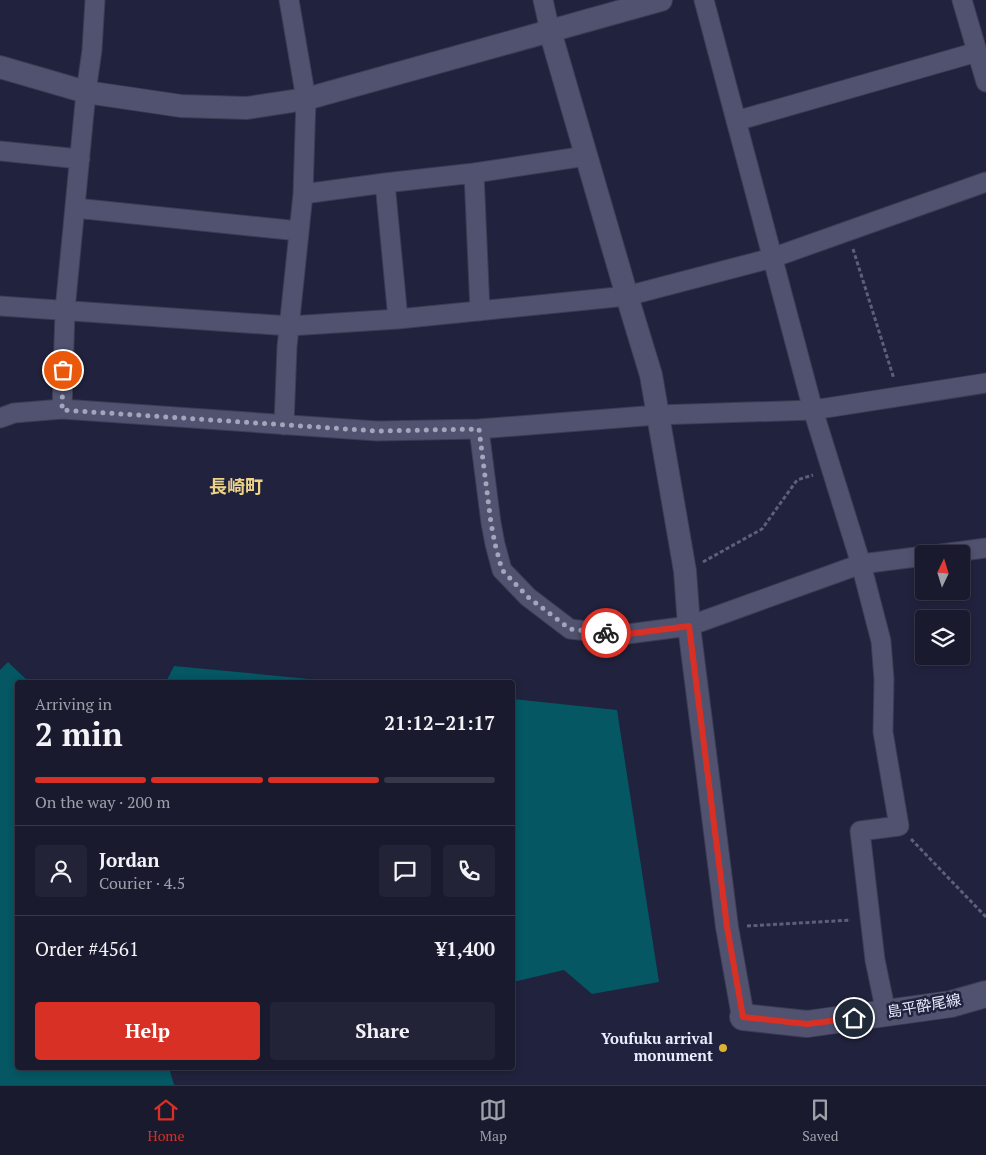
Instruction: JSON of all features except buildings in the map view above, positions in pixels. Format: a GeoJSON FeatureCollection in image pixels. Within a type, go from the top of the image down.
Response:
{"type":"FeatureCollection","features":[{"type":"Feature","properties":{"kind":"main road","name":"島平酔尾線"},"geometry":{"type":"LineString","coordinates":[[743,1017],[807,1024],[951,1004],[986,994]]}},
{"type":"Feature","properties":{"kind":"street"},"geometry":{"type":"LineString","coordinates":[[62,410],[65,310],[86,92],[92,50],[95,0]]}},
{"type":"Feature","properties":{"kind":"street"},"geometry":{"type":"LineString","coordinates":[[284,425],[290,326],[303,194],[306,99],[289,0]]}},
{"type":"Feature","properties":{"kind":"street"},"geometry":{"type":"LineString","coordinates":[[543,0],[550,31],[626,296],[651,374],[685,571],[689,626],[727,927],[743,1017]]}},
{"type":"Feature","properties":{"kind":"street"},"geometry":{"type":"LineString","coordinates":[[0,67],[86,92],[181,106],[247,108],[306,99],[661,0]]}},
{"type":"Feature","properties":{"kind":"street"},"geometry":{"type":"LineString","coordinates":[[704,0],[813,410],[861,564],[881,641],[884,679],[883,732],[899,826],[860,831],[875,960],[886,1013]]}},
{"type":"Feature","properties":{"kind":"street"},"geometry":{"type":"LineString","coordinates":[[962,0],[986,82]]}},
{"type":"Feature","properties":{"kind":"street"},"geometry":{"type":"LineString","coordinates":[[736,121],[977,52]]}},
{"type":"Feature","properties":{"kind":"street"},"geometry":{"type":"LineString","coordinates":[[0,151],[80,159]]}},
{"type":"Feature","properties":{"kind":"street"},"geometry":{"type":"LineString","coordinates":[[303,194],[474,173],[586,156]]}},
{"type":"Feature","properties":{"kind":"street"},"geometry":{"type":"LineString","coordinates":[[474,173],[480,311]]}},
{"type":"Feature","properties":{"kind":"street"},"geometry":{"type":"LineString","coordinates":[[0,306],[290,326],[398,319],[626,296],[772,258],[986,182]]}},
{"type":"Feature","properties":{"kind":"street"},"geometry":{"type":"LineString","coordinates":[[384,183],[398,319]]}},
{"type":"Feature","properties":{"kind":"street"},"geometry":{"type":"LineString","coordinates":[[75,208],[299,230]]}},
{"type":"Feature","properties":{"kind":"street"},"geometry":{"type":"LineString","coordinates":[[0,418],[14,414],[62,410],[377,431],[479,429],[658,414],[813,410],[986,382]]}},
{"type":"Feature","properties":{"kind":"street"},"geometry":{"type":"LineString","coordinates":[[479,429],[491,523],[502,570],[528,597],[570,629],[620,635],[689,626],[861,564],[915,557]]}},
{"type":"Feature","properties":{"kind":"street"},"geometry":{"type":"LineString","coordinates":[[970,550],[986,548]]}},
{"type":"Feature","properties":{"kind":"path"},"geometry":{"type":"LineString","coordinates":[[848,231],[899,396]]}},
{"type":"Feature","properties":{"kind":"path"},"geometry":{"type":"LineString","coordinates":[[685,571],[762,529],[797,480],[831,468]]}},
{"type":"Feature","properties":{"kind":"path"},"geometry":{"type":"LineString","coordinates":[[899,826],[986,917]]}},
{"type":"Feature","properties":{"kind":"path"},"geometry":{"type":"LineString","coordinates":[[727,927],[870,919]]}},
{"type":"Feature","properties":{"kind":"shaded area"},"geometry":{"type":"Polygon","coordinates":[[[8,662],[27,680],[15,680],[15,1070],[170,1070],[174,1085],[0,1085],[0,670],[8,662]]]}},
{"type":"Feature","properties":{"kind":"shaded area"},"geometry":{"type":"Polygon","coordinates":[[[174,666],[320,680],[167,680],[174,666]]]}},
{"type":"Feature","properties":{"kind":"shaded area"},"geometry":{"type":"Polygon","coordinates":[[[515,699],[617,710],[659,982],[592,994],[564,970],[515,982],[515,699]]]}},
{"type":"Feature","properties":{"kind":"way so far"},"geometry":{"type":"LineString","coordinates":[[63,370],[62,410],[377,431],[479,429],[491,523],[502,570],[528,597],[570,629],[606,633]]}},
{"type":"Feature","properties":{"kind":"place","name":"Youfuku arrival monument"},"geometry":{"type":"Point","coordinates":[723,1048]}},
{"type":"Feature","properties":{"kind":"district","name":"長崎町"},"geometry":{"type":"Point","coordinates":[236,487]}},
{"type":"Feature","properties":{"kind":"route"},"geometry":{"type":"LineString","coordinates":[[606,633],[620,635],[689,626],[727,927],[743,1017],[807,1024],[854,1018]]}}]}
